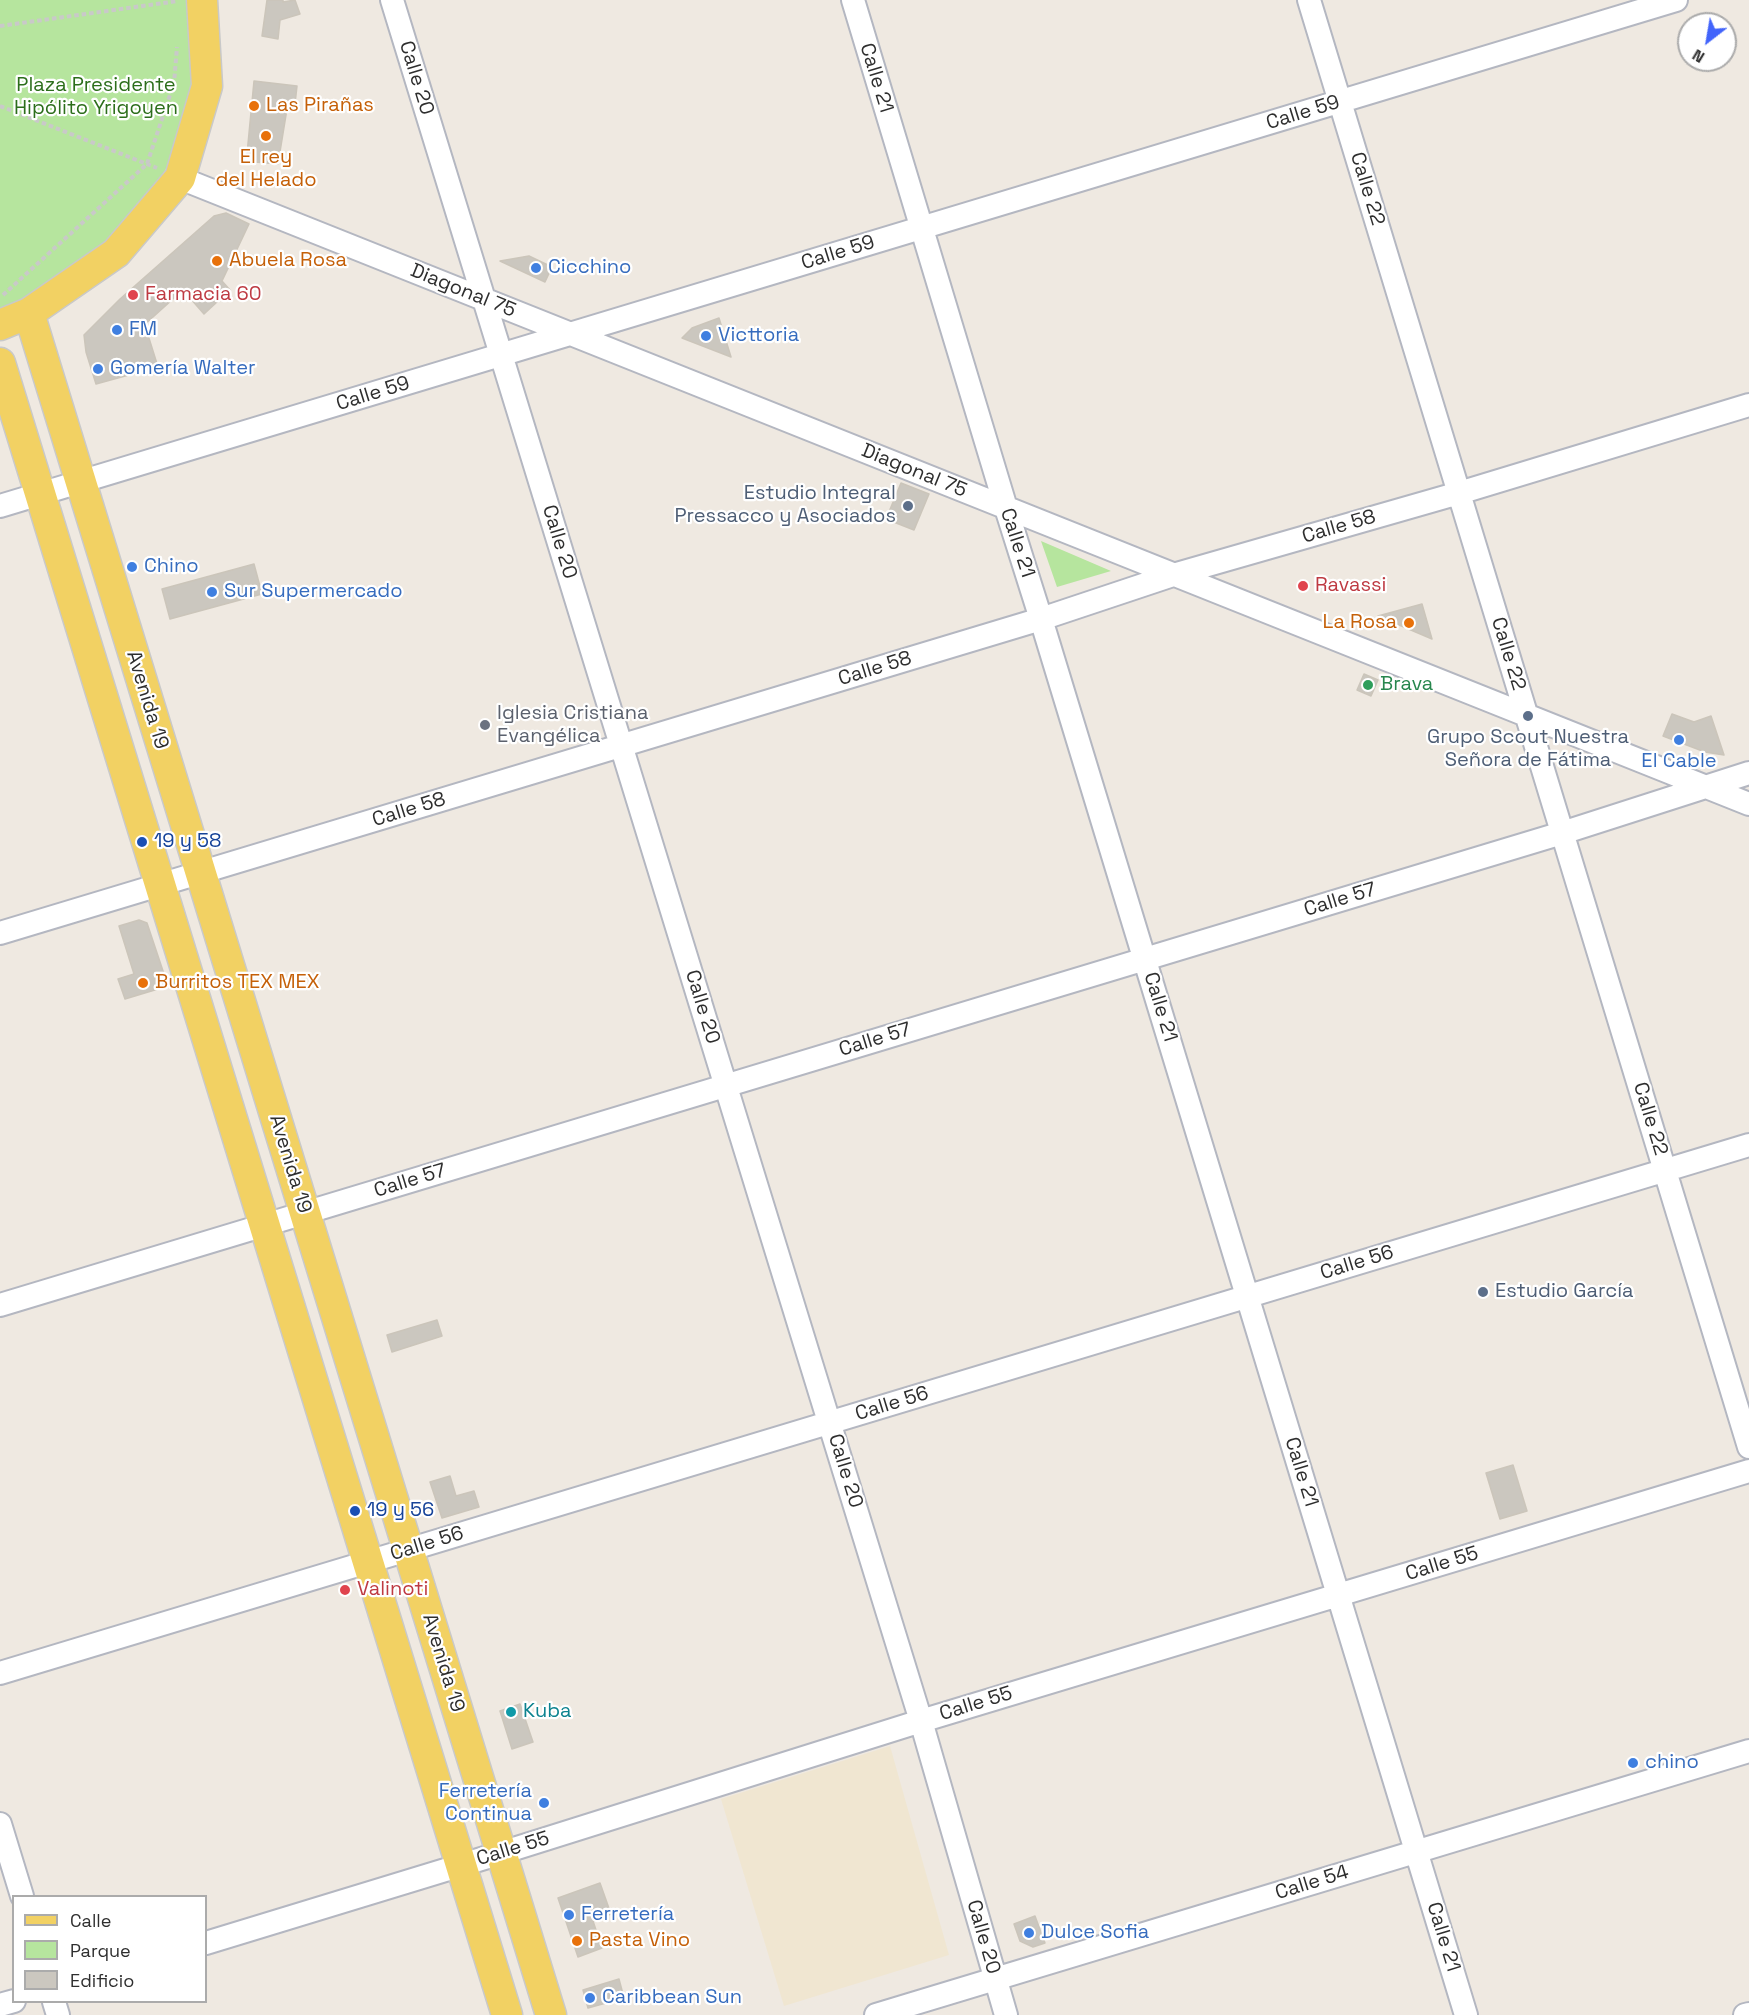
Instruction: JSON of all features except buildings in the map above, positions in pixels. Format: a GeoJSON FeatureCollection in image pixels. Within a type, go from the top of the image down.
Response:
{"type":"FeatureCollection","features":[{"type":"Feature","properties":{"kind":"main road"},"geometry":{"type":"LineString","coordinates":[[0,325],[29,314],[116,253],[180,178],[207,86],[202,0]]}},
{"type":"Feature","properties":{"kind":"main road","name":"Avenida 19"},"geometry":{"type":"LineString","coordinates":[[29,314],[551,2015]]}},
{"type":"Feature","properties":{"kind":"main road"},"geometry":{"type":"LineString","coordinates":[[0,363],[507,2015]]}},
{"type":"Feature","properties":{"kind":"street","name":"Calle 20"},"geometry":{"type":"LineString","coordinates":[[392,0],[830,1422],[921,1721],[1006,2015]]}},
{"type":"Feature","properties":{"kind":"street","name":"Calle 21"},"geometry":{"type":"LineString","coordinates":[[853,0],[1466,2015]]}},
{"type":"Feature","properties":{"kind":"street","name":"Calle 22"},"geometry":{"type":"LineString","coordinates":[[1309,0],[1749,1447]]}},
{"type":"Feature","properties":{"kind":"street","name":"Calle 59"},"geometry":{"type":"LineString","coordinates":[[0,506],[1676,0]]}},
{"type":"Feature","properties":{"kind":"street","name":"Diagonal 75"},"geometry":{"type":"LineString","coordinates":[[180,178],[1749,804]]}},
{"type":"Feature","properties":{"kind":"street","name":"Calle 58"},"geometry":{"type":"LineString","coordinates":[[0,933],[1041,619],[1173,574],[1459,493],[1749,405]]}},
{"type":"Feature","properties":{"kind":"street","name":"Calle 57"},"geometry":{"type":"LineString","coordinates":[[0,1305],[1562,833],[1749,773]]}},
{"type":"Feature","properties":{"kind":"street","name":"Calle 56"},"geometry":{"type":"LineString","coordinates":[[0,1673],[1749,1145]]}},
{"type":"Feature","properties":{"kind":"street","name":"Calle 55"},"geometry":{"type":"LineString","coordinates":[[207,1943],[461,1866],[921,1721],[1749,1471]]}},
{"type":"Feature","properties":{"kind":"street","name":"Calle 54"},"geometry":{"type":"LineString","coordinates":[[876,2015],[1749,1751]]}},
{"type":"Feature","properties":{"kind":"street"},"geometry":{"type":"LineString","coordinates":[[0,1824],[22,1895]]}},
{"type":"Feature","properties":{"kind":"path"},"geometry":{"type":"LineString","coordinates":[[0,26],[182,0]]}},
{"type":"Feature","properties":{"kind":"path"},"geometry":{"type":"LineString","coordinates":[[0,297],[147,164],[174,83],[178,36]]}},
{"type":"Feature","properties":{"kind":"path"},"geometry":{"type":"LineString","coordinates":[[0,106],[180,178]]}},
{"type":"Feature","properties":{"kind":"shaded area"},"geometry":{"type":"Polygon","coordinates":[[[890,1746],[949,1955],[784,2006],[721,1799],[890,1746]]]}},
{"type":"Feature","properties":{"kind":"green space","name":"Plaza Presidente Hipólito Yrigoyen"},"geometry":{"type":"Polygon","coordinates":[[[0,0],[196,0],[198,9],[189,129],[127,236],[0,316],[0,0]]]}},
{"type":"Feature","properties":{"kind":"green space"},"geometry":{"type":"Polygon","coordinates":[[[1041,541],[1111,571],[1057,587],[1041,541]]]}},
{"type":"Feature","properties":{"kind":"place","name":"Las Pirañas"},"geometry":{"type":"Point","coordinates":[254,106]}},
{"type":"Feature","properties":{"kind":"place","name":"El rey del Helado"},"geometry":{"type":"Point","coordinates":[266,136]}},
{"type":"Feature","properties":{"kind":"place","name":"Abuela Rosa"},"geometry":{"type":"Point","coordinates":[217,261]}},
{"type":"Feature","properties":{"kind":"place","name":"Cicchino"},"geometry":{"type":"Point","coordinates":[536,268]}},
{"type":"Feature","properties":{"kind":"place","name":"Farmacia 60"},"geometry":{"type":"Point","coordinates":[133,295]}},
{"type":"Feature","properties":{"kind":"place","name":"FM"},"geometry":{"type":"Point","coordinates":[117,330]}},
{"type":"Feature","properties":{"kind":"place","name":"Victtoria"},"geometry":{"type":"Point","coordinates":[706,336]}},
{"type":"Feature","properties":{"kind":"place","name":"Gomería Walter"},"geometry":{"type":"Point","coordinates":[98,369]}},
{"type":"Feature","properties":{"kind":"place","name":"Estudio Integral Pressacco y Asociados"},"geometry":{"type":"Point","coordinates":[908,506]}},
{"type":"Feature","properties":{"kind":"place","name":"Chino"},"geometry":{"type":"Point","coordinates":[132,567]}},
{"type":"Feature","properties":{"kind":"place","name":"Ravassi"},"geometry":{"type":"Point","coordinates":[1303,586]}},
{"type":"Feature","properties":{"kind":"place","name":"Sur Supermercado"},"geometry":{"type":"Point","coordinates":[212,592]}},
{"type":"Feature","properties":{"kind":"place","name":"La Rosa"},"geometry":{"type":"Point","coordinates":[1409,623]}},
{"type":"Feature","properties":{"kind":"place","name":"Brava"},"geometry":{"type":"Point","coordinates":[1368,685]}},
{"type":"Feature","properties":{"kind":"place","name":"Grupo Scout Nuestra Señora de Fátima"},"geometry":{"type":"Point","coordinates":[1528,716]}},
{"type":"Feature","properties":{"kind":"place","name":"Iglesia Cristiana Evangélica"},"geometry":{"type":"Point","coordinates":[485,725]}},
{"type":"Feature","properties":{"kind":"place","name":"El Cable"},"geometry":{"type":"Point","coordinates":[1679,740]}},
{"type":"Feature","properties":{"kind":"place","name":"19 y 58"},"geometry":{"type":"Point","coordinates":[142,842]}},
{"type":"Feature","properties":{"kind":"place","name":"Burritos TEX MEX"},"geometry":{"type":"Point","coordinates":[143,983]}},
{"type":"Feature","properties":{"kind":"place","name":"Estudio García"},"geometry":{"type":"Point","coordinates":[1483,1292]}},
{"type":"Feature","properties":{"kind":"place","name":"19 y 56"},"geometry":{"type":"Point","coordinates":[355,1511]}},
{"type":"Feature","properties":{"kind":"place","name":"Valinoti"},"geometry":{"type":"Point","coordinates":[345,1590]}},
{"type":"Feature","properties":{"kind":"place","name":"Kuba"},"geometry":{"type":"Point","coordinates":[511,1712]}},
{"type":"Feature","properties":{"kind":"place","name":"chino"},"geometry":{"type":"Point","coordinates":[1633,1763]}},
{"type":"Feature","properties":{"kind":"place","name":"Ferretería Continua"},"geometry":{"type":"Point","coordinates":[544,1803]}},
{"type":"Feature","properties":{"kind":"place","name":"Ferretería"},"geometry":{"type":"Point","coordinates":[569,1915]}},
{"type":"Feature","properties":{"kind":"place","name":"Dulce Sofia"},"geometry":{"type":"Point","coordinates":[1029,1933]}},
{"type":"Feature","properties":{"kind":"place","name":"Pasta Vino"},"geometry":{"type":"Point","coordinates":[577,1941]}},
{"type":"Feature","properties":{"kind":"place","name":"Caribbean Sun"},"geometry":{"type":"Point","coordinates":[590,1998]}}]}
